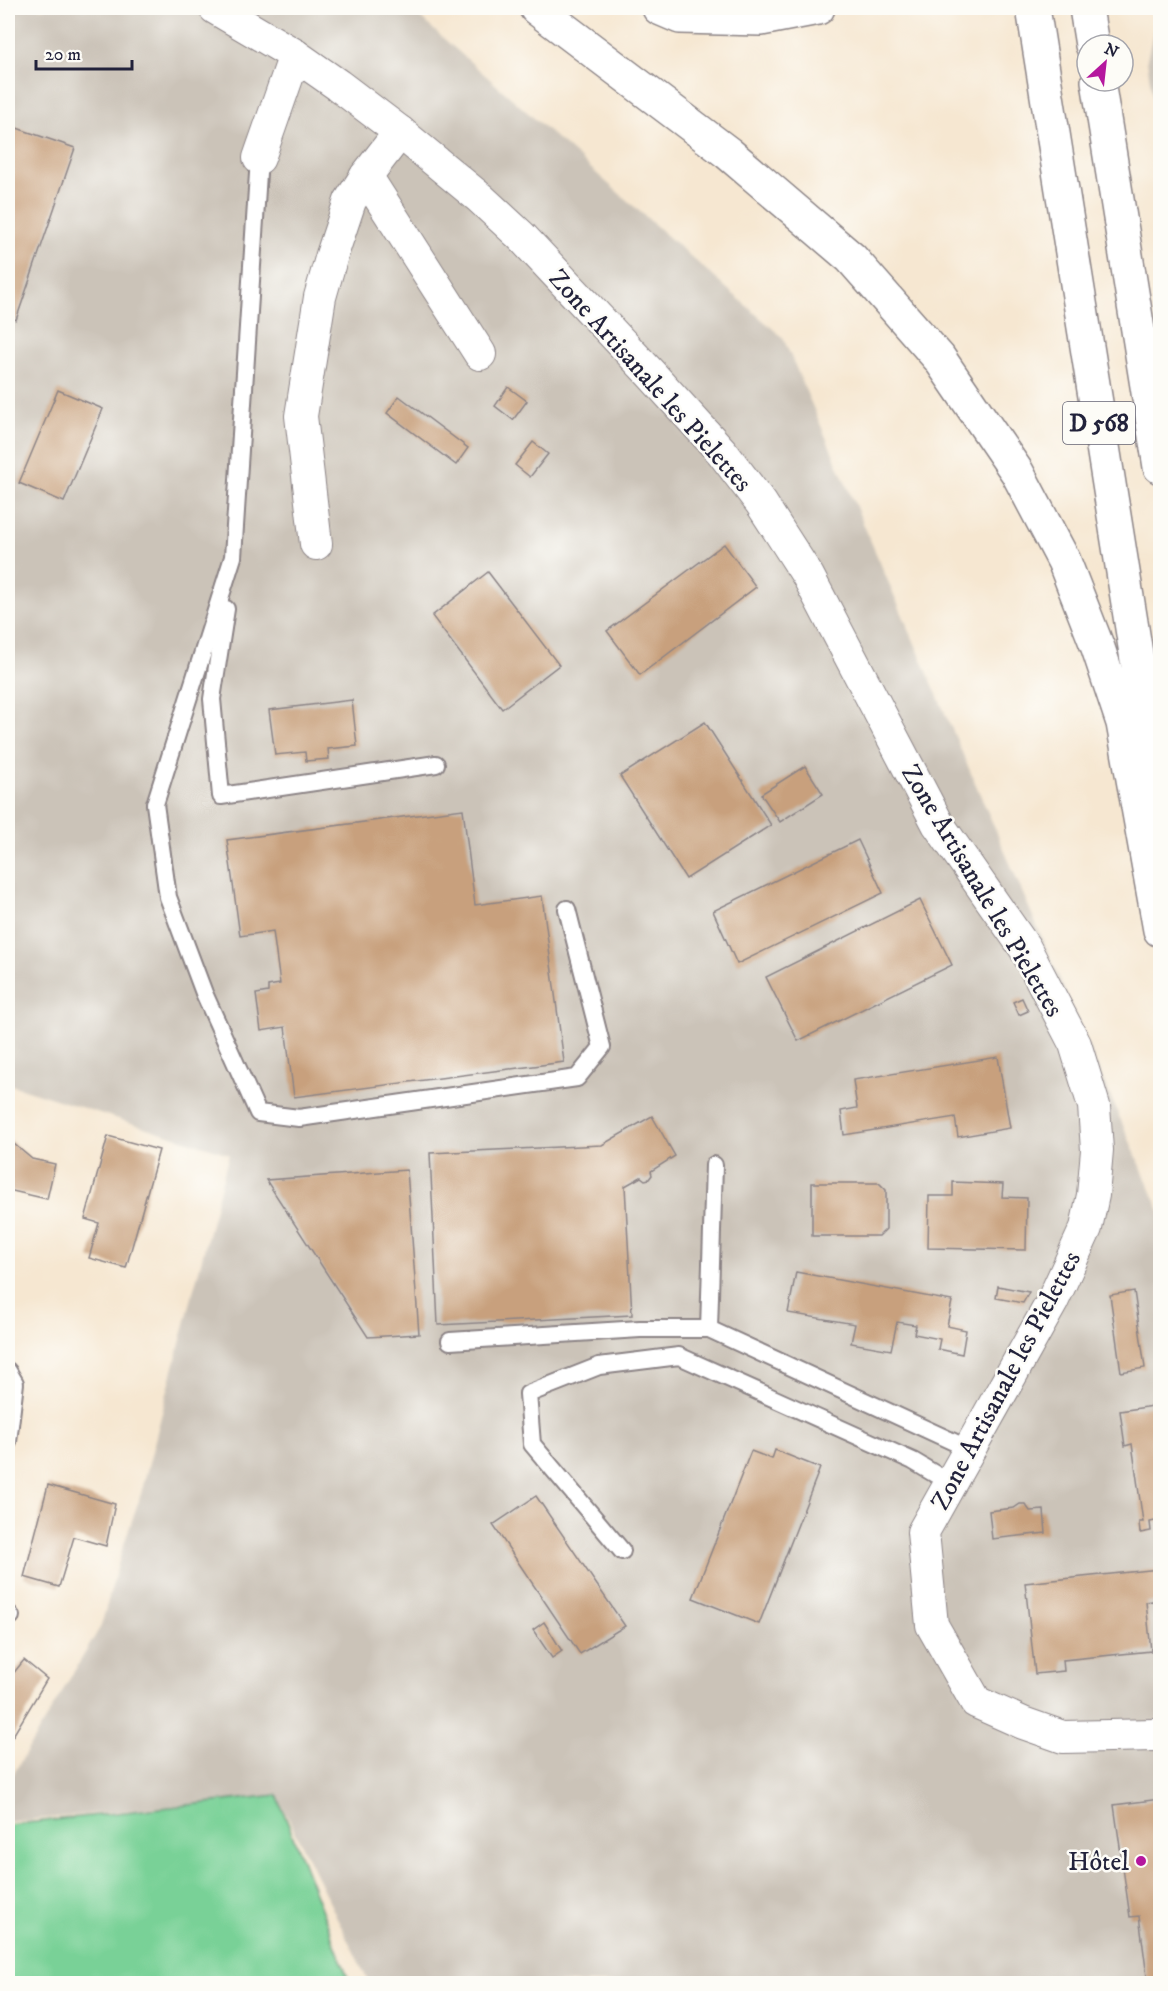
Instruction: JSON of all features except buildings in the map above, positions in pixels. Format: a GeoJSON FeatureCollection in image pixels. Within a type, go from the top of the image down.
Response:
{"type":"FeatureCollection","features":[{"type":"Feature","properties":{"kind":"main road"},"geometry":{"type":"LineString","coordinates":[[536,8],[728,153],[851,258],[939,358],[1017,472],[1064,561],[1098,648],[1123,723],[1161,930]]}},
{"type":"Feature","properties":{"kind":"main road"},"geometry":{"type":"LineString","coordinates":[[659,8],[680,17],[761,19],[818,8]]}},
{"type":"Feature","properties":{"kind":"main road","name":"D 568"},"geometry":{"type":"LineString","coordinates":[[1033,8],[1146,716],[1161,838]]}},
{"type":"Feature","properties":{"kind":"main road"},"geometry":{"type":"LineString","coordinates":[[1086,8],[1090,33]]}},
{"type":"Feature","properties":{"kind":"main road","name":"D 568"},"geometry":{"type":"LineString","coordinates":[[1100,93],[1161,467]]}},
{"type":"Feature","properties":{"kind":"street","name":"Zone Artisanale les Pielettes"},"geometry":{"type":"LineString","coordinates":[[215,8],[339,85],[480,198],[520,236],[722,452],[761,503],[808,576],[938,824],[1025,948],[1075,1044],[1094,1106],[1097,1150],[1093,1195],[1086,1228],[1052,1302],[923,1532],[932,1625],[976,1702],[1023,1724],[1063,1737],[1159,1734]]}},
{"type":"Feature","properties":{"kind":"street"},"geometry":{"type":"LineString","coordinates":[[258,158],[295,56]]}},
{"type":"Feature","properties":{"kind":"street"},"geometry":{"type":"LineString","coordinates":[[316,544],[301,416],[320,297],[350,201],[400,132]]}},
{"type":"Feature","properties":{"kind":"street"},"geometry":{"type":"LineString","coordinates":[[366,176],[480,354]]}},
{"type":"Feature","properties":{"kind":"lane"},"geometry":{"type":"LineString","coordinates":[[258,158],[233,557],[212,699],[221,796],[436,764]]}},
{"type":"Feature","properties":{"kind":"lane"},"geometry":{"type":"LineString","coordinates":[[233,557],[155,804],[168,897],[204,993],[258,1113],[299,1118],[577,1078],[602,1047],[567,909]]}},
{"type":"Feature","properties":{"kind":"lane"},"geometry":{"type":"LineString","coordinates":[[709,1329],[714,1165]]}},
{"type":"Feature","properties":{"kind":"lane"},"geometry":{"type":"LineString","coordinates":[[450,1341],[640,1329],[709,1329],[969,1449]]}},
{"type":"Feature","properties":{"kind":"lane"},"geometry":{"type":"LineString","coordinates":[[622,1551],[532,1444],[528,1394],[599,1366],[679,1356],[913,1461],[950,1483]]}},
{"type":"Feature","properties":{"kind":"lane"},"geometry":{"type":"LineString","coordinates":[[8,1371],[15,1383],[8,1442]]}},
{"type":"Feature","properties":{"kind":"shaded area"},"geometry":{"type":"Polygon","coordinates":[[[8,8],[409,8],[783,338],[1160,1211],[1160,1983],[369,1983],[277,1795],[8,1822],[8,1783],[101,1626],[123,1547],[141,1494],[229,1154],[8,1084],[8,8]]]}},
{"type":"Feature","properties":{"kind":"shaded area"},"geometry":{"type":"Polygon","coordinates":[[[1160,8],[1160,153],[1147,59],[1160,8]]]}},
{"type":"Feature","properties":{"kind":"green space"},"geometry":{"type":"Polygon","coordinates":[[[277,1795],[350,1983],[8,1983],[8,1825],[277,1795]]]}},
{"type":"Feature","properties":{"kind":"place","name":"Hôtel"},"geometry":{"type":"Point","coordinates":[1141,1861]}}]}
